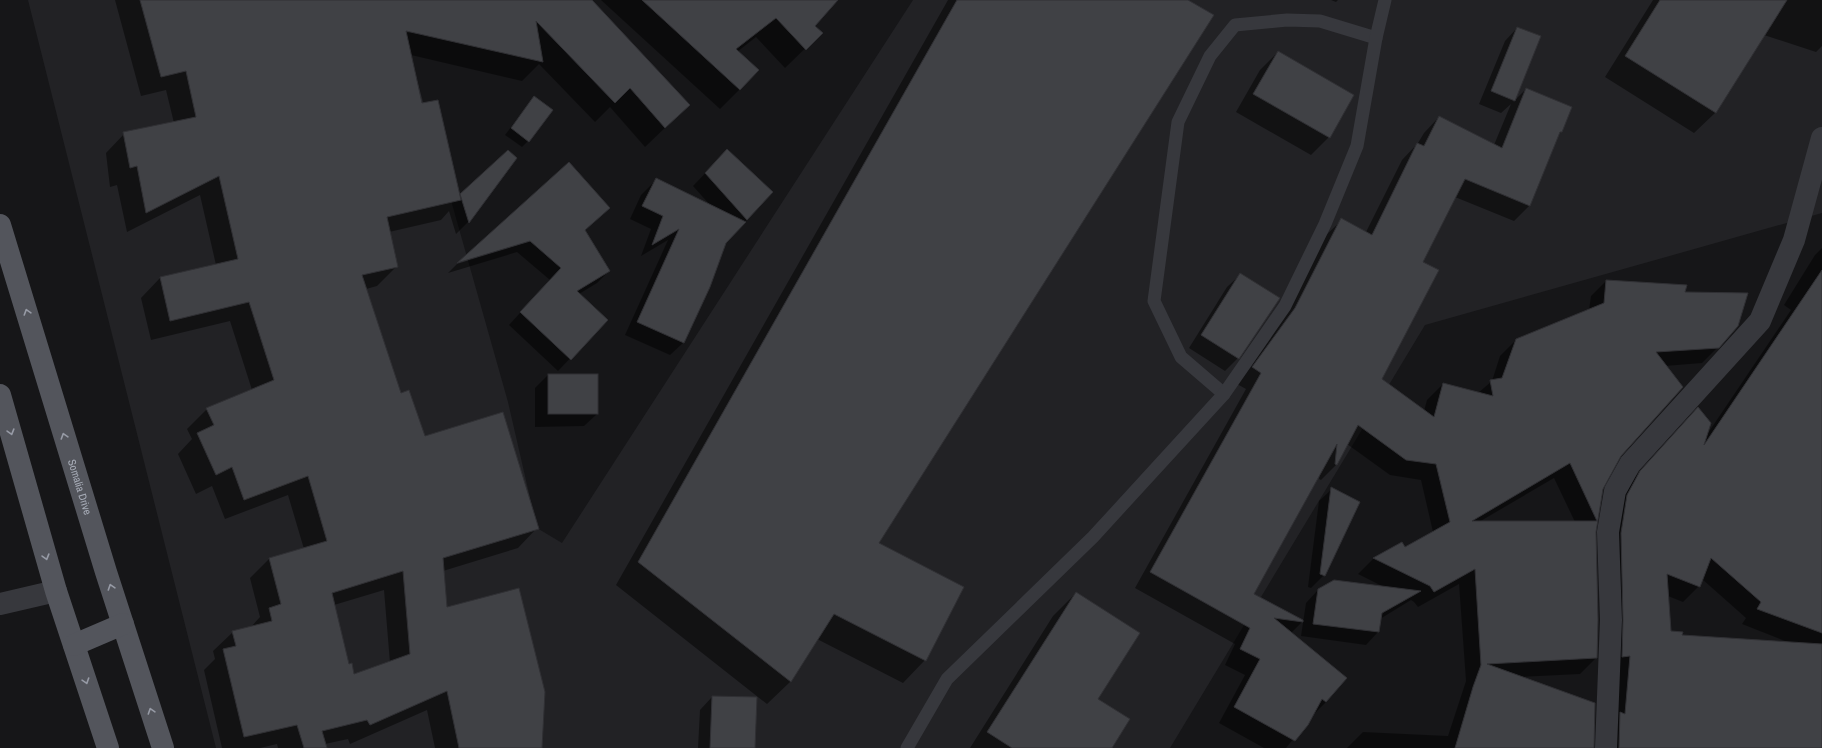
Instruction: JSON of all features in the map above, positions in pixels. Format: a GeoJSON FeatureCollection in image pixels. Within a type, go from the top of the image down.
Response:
{"type":"FeatureCollection","features":[{"type":"Feature","properties":{"kind":"main road","name":"Somalia Drive"},"geometry":{"type":"LineString","coordinates":[[0,225],[123,624],[163,748]]}},
{"type":"Feature","properties":{"kind":"main road"},"geometry":{"type":"LineString","coordinates":[[0,395],[56,591],[108,748]]}},
{"type":"Feature","properties":{"kind":"main road"},"geometry":{"type":"LineString","coordinates":[[74,645],[123,624]]}},
{"type":"Feature","properties":{"kind":"street"},"geometry":{"type":"LineString","coordinates":[[1606,748],[1611,620],[1608,532],[1615,491],[1630,464],[1760,321],[1794,240],[1822,138]]}},
{"type":"Feature","properties":{"kind":"street"},"geometry":{"type":"LineString","coordinates":[[0,604],[56,591]]}},
{"type":"Feature","properties":{"kind":"lane"},"geometry":{"type":"LineString","coordinates":[[907,748],[947,679],[1093,537],[1224,394],[1285,306],[1325,224],[1357,146],[1376,38],[1385,0]]}},
{"type":"Feature","properties":{"kind":"lane"},"geometry":{"type":"LineString","coordinates":[[1224,394],[1182,357],[1154,301],[1178,122],[1210,56],[1235,25],[1287,20],[1320,21],[1376,38]]}},
{"type":"Feature","properties":{"kind":"shaded area"},"geometry":{"type":"Polygon","coordinates":[[[28,0],[414,0],[474,14],[404,34],[508,402],[537,528],[562,543],[913,0],[1822,0],[1822,213],[1425,325],[1170,748],[216,748],[28,0]]]}},
{"type":"Feature","properties":{"kind":"building"},"geometry":{"type":"Polygon","coordinates":[[[140,0],[592,0],[690,105],[665,128],[630,88],[615,103],[536,21],[543,62],[406,31],[422,103],[438,100],[461,200],[387,217],[398,267],[362,275],[401,393],[409,390],[425,436],[503,412],[539,529],[443,558],[447,607],[519,588],[545,692],[542,748],[459,748],[447,691],[370,725],[367,720],[322,731],[327,748],[304,748],[297,725],[244,737],[223,649],[236,646],[232,631],[272,621],[269,608],[281,604],[269,558],[327,541],[308,476],[244,500],[232,467],[216,475],[197,433],[214,425],[206,408],[274,380],[249,302],[170,321],[160,277],[238,259],[219,176],[146,213],[137,166],[130,168],[123,132],[196,117],[186,71],[161,77],[140,0]],[[403,571],[332,593],[349,664],[352,663],[354,674],[410,654],[403,571]]]}},
{"type":"Feature","properties":{"kind":"building"},"geometry":{"type":"Polygon","coordinates":[[[642,0],[838,0],[815,26],[823,33],[806,50],[776,18],[736,49],[759,70],[740,90],[642,0]]]}},
{"type":"Feature","properties":{"kind":"building"},"geometry":{"type":"Polygon","coordinates":[[[957,0],[1188,0],[1214,15],[879,543],[964,587],[926,661],[834,614],[791,682],[638,562],[957,0]]]}},
{"type":"Feature","properties":{"kind":"building"},"geometry":{"type":"Polygon","coordinates":[[[1660,0],[1787,0],[1716,113],[1625,56],[1660,0]]]}},
{"type":"Feature","properties":{"kind":"building"},"geometry":{"type":"Polygon","coordinates":[[[1517,27],[1541,36],[1515,101],[1491,91],[1517,27]]]}},
{"type":"Feature","properties":{"kind":"building"},"geometry":{"type":"Polygon","coordinates":[[[1278,51],[1354,95],[1330,138],[1253,94],[1278,51]]]}},
{"type":"Feature","properties":{"kind":"building"},"geometry":{"type":"Polygon","coordinates":[[[1526,88],[1572,107],[1562,132],[1560,132],[1530,206],[1465,179],[1423,262],[1439,270],[1382,379],[1434,417],[1443,383],[1493,396],[1490,380],[1502,378],[1516,339],[1604,303],[1606,280],[1687,285],[1685,292],[1748,293],[1738,326],[1719,348],[1656,352],[1683,387],[1621,456],[1603,489],[1596,532],[1598,620],[1597,658],[1487,664],[1595,703],[1594,748],[1455,748],[1481,665],[1475,569],[1434,592],[1430,586],[1373,558],[1402,542],[1405,547],[1450,522],[1436,464],[1406,460],[1358,425],[1337,465],[1335,464],[1337,444],[1254,594],[1303,620],[1303,622],[1274,618],[1347,678],[1326,702],[1322,699],[1308,725],[1295,741],[1234,707],[1260,659],[1240,649],[1250,628],[1150,572],[1261,373],[1252,367],[1295,308],[1341,218],[1372,235],[1417,143],[1424,146],[1439,116],[1502,148],[1526,88]],[[1570,463],[1472,521],[1597,521],[1570,463]]]}},
{"type":"Feature","properties":{"kind":"building"},"geometry":{"type":"Polygon","coordinates":[[[534,96],[553,110],[529,142],[511,128],[534,96]]]}},
{"type":"Feature","properties":{"kind":"building"},"geometry":{"type":"Polygon","coordinates":[[[727,149],[773,192],[747,220],[705,173],[727,149]]]}},
{"type":"Feature","properties":{"kind":"building"},"geometry":{"type":"Polygon","coordinates":[[[508,150],[517,158],[469,223],[460,194],[508,150]]]}},
{"type":"Feature","properties":{"kind":"building"},"geometry":{"type":"Polygon","coordinates":[[[569,162],[610,208],[585,230],[610,271],[577,291],[608,320],[571,360],[520,312],[561,268],[530,241],[457,263],[569,162]]]}},
{"type":"Feature","properties":{"kind":"building"},"geometry":{"type":"Polygon","coordinates":[[[656,178],[746,222],[726,243],[710,287],[684,343],[637,322],[679,229],[652,245],[663,216],[642,206],[656,178]]]}},
{"type":"Feature","properties":{"kind":"building"},"geometry":{"type":"Polygon","coordinates":[[[1822,270],[1822,633],[1757,609],[1761,602],[1711,558],[1700,587],[1667,574],[1671,631],[1683,632],[1682,635],[1822,644],[1822,748],[1619,748],[1620,712],[1625,714],[1630,656],[1622,657],[1623,620],[1621,533],[1627,495],[1640,471],[1698,407],[1711,423],[1704,445],[1822,270]]]}},
{"type":"Feature","properties":{"kind":"building"},"geometry":{"type":"Polygon","coordinates":[[[1240,273],[1280,298],[1239,359],[1201,335],[1240,273]]]}},
{"type":"Feature","properties":{"kind":"building"},"geometry":{"type":"Polygon","coordinates":[[[548,374],[598,374],[598,414],[548,414],[548,374]]]}},
{"type":"Feature","properties":{"kind":"building"},"geometry":{"type":"Polygon","coordinates":[[[1331,487],[1360,502],[1325,576],[1320,574],[1331,487]]]}},
{"type":"Feature","properties":{"kind":"building"},"geometry":{"type":"Polygon","coordinates":[[[1334,580],[1421,591],[1382,613],[1379,632],[1313,624],[1318,589],[1334,580]]]}},
{"type":"Feature","properties":{"kind":"building"},"geometry":{"type":"Polygon","coordinates":[[[1076,592],[1140,633],[1098,699],[1130,719],[1112,748],[1012,748],[987,732],[1076,592]]]}},
{"type":"Feature","properties":{"kind":"building"},"geometry":{"type":"Polygon","coordinates":[[[712,696],[757,697],[755,748],[710,748],[712,696]]]}}]}
